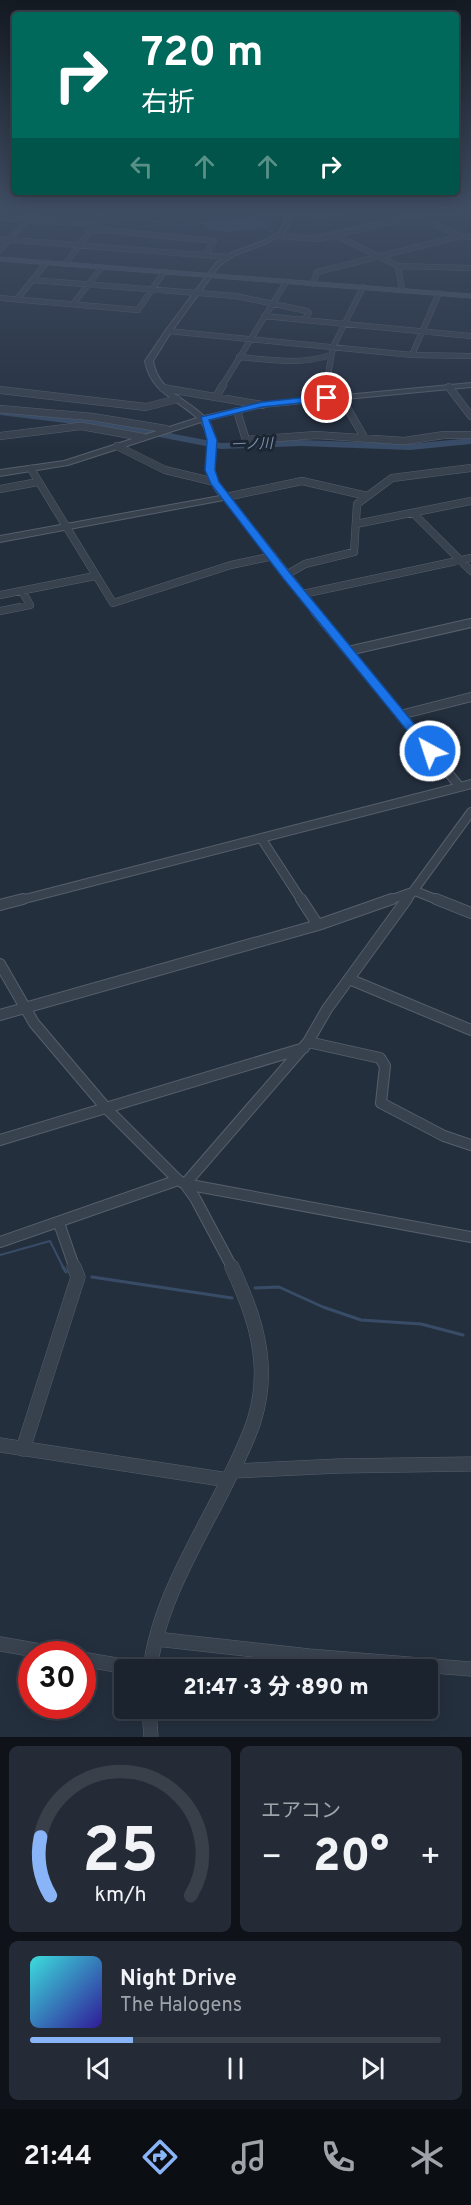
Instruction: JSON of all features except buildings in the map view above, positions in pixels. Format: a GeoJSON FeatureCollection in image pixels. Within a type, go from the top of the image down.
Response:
{"type":"FeatureCollection","features":[{"type":"Feature","properties":{"kind":"main road"},"geometry":{"type":"LineString","coordinates":[[390,289],[471,296]]}},
{"type":"Feature","properties":{"kind":"street"},"geometry":{"type":"LineString","coordinates":[[17,299],[25,289]]}},
{"type":"Feature","properties":{"kind":"street"},"geometry":{"type":"LineString","coordinates":[[73,304],[86,289]]}},
{"type":"Feature","properties":{"kind":"street"},"geometry":{"type":"LineString","coordinates":[[140,289],[236,296],[307,311],[309,313],[304,320]]}},
{"type":"Feature","properties":{"kind":"street"},"geometry":{"type":"LineString","coordinates":[[200,289],[168,331],[150,361],[151,373],[163,388],[204,419],[212,440],[210,470],[225,497],[460,787]]}},
{"type":"Feature","properties":{"kind":"street"},"geometry":{"type":"LineString","coordinates":[[216,397],[282,289]]}},
{"type":"Feature","properties":{"kind":"street"},"geometry":{"type":"LineString","coordinates":[[362,289],[333,347],[328,375],[364,437]]}},
{"type":"Feature","properties":{"kind":"street"},"geometry":{"type":"LineString","coordinates":[[0,298],[138,310],[152,290]]}},
{"type":"Feature","properties":{"kind":"street"},"geometry":{"type":"LineString","coordinates":[[412,355],[439,293]]}},
{"type":"Feature","properties":{"kind":"street"},"geometry":{"type":"LineString","coordinates":[[264,316],[471,336]]}},
{"type":"Feature","properties":{"kind":"street"},"geometry":{"type":"LineString","coordinates":[[168,331],[412,355],[471,356]]}},
{"type":"Feature","properties":{"kind":"street"},"geometry":{"type":"LineString","coordinates":[[240,357],[286,362],[313,361],[332,355]]}},
{"type":"Feature","properties":{"kind":"street"},"geometry":{"type":"LineString","coordinates":[[0,473],[65,463],[164,430],[262,405],[471,385]]}},
{"type":"Feature","properties":{"kind":"street"},"geometry":{"type":"LineString","coordinates":[[450,387],[471,416]]}},
{"type":"Feature","properties":{"kind":"street"},"geometry":{"type":"LineString","coordinates":[[163,388],[262,405]]}},
{"type":"Feature","properties":{"kind":"street"},"geometry":{"type":"LineString","coordinates":[[0,390],[146,407],[177,399]]}},
{"type":"Feature","properties":{"kind":"street"},"geometry":{"type":"LineString","coordinates":[[134,423],[146,407]]}},
{"type":"Feature","properties":{"kind":"street"},"geometry":{"type":"LineString","coordinates":[[0,409],[93,417],[164,430]]}},
{"type":"Feature","properties":{"kind":"street"},"geometry":{"type":"LineString","coordinates":[[237,411],[246,440],[316,435],[404,441],[444,435],[471,435]]}},
{"type":"Feature","properties":{"kind":"street"},"geometry":{"type":"LineString","coordinates":[[0,436],[81,426],[144,437]]}},
{"type":"Feature","properties":{"kind":"street"},"geometry":{"type":"LineString","coordinates":[[117,447],[165,470],[215,482]]}},
{"type":"Feature","properties":{"kind":"street"},"geometry":{"type":"LineString","coordinates":[[286,575],[305,564],[354,552],[357,504],[396,477],[471,468]]}},
{"type":"Feature","properties":{"kind":"street"},"geometry":{"type":"LineString","coordinates":[[31,469],[113,603],[231,565],[273,556]]}},
{"type":"Feature","properties":{"kind":"street"},"geometry":{"type":"LineString","coordinates":[[0,539],[302,481],[367,496]]}},
{"type":"Feature","properties":{"kind":"street"},"geometry":{"type":"LineString","coordinates":[[0,489],[38,482]]}},
{"type":"Feature","properties":{"kind":"street"},"geometry":{"type":"LineString","coordinates":[[356,524],[471,501]]}},
{"type":"Feature","properties":{"kind":"street"},"geometry":{"type":"LineString","coordinates":[[413,513],[471,572]]}},
{"type":"Feature","properties":{"kind":"street"},"geometry":{"type":"LineString","coordinates":[[303,594],[471,558]]}},
{"type":"Feature","properties":{"kind":"street"},"geometry":{"type":"LineString","coordinates":[[0,595],[95,576]]}},
{"type":"Feature","properties":{"kind":"street"},"geometry":{"type":"LineString","coordinates":[[0,611],[30,605],[22,591]]}},
{"type":"Feature","properties":{"kind":"street"},"geometry":{"type":"LineString","coordinates":[[348,651],[471,623]]}},
{"type":"Feature","properties":{"kind":"street"},"geometry":{"type":"LineString","coordinates":[[400,715],[471,697]]}},
{"type":"Feature","properties":{"kind":"street"},"geometry":{"type":"LineString","coordinates":[[0,905],[471,784]]}},
{"type":"Feature","properties":{"kind":"street"},"geometry":{"type":"LineString","coordinates":[[0,1242],[181,1182],[306,1045],[327,1009],[471,812]]}},
{"type":"Feature","properties":{"kind":"street"},"geometry":{"type":"LineString","coordinates":[[261,838],[318,925]]}},
{"type":"Feature","properties":{"kind":"street"},"geometry":{"type":"LineString","coordinates":[[0,1015],[318,925],[415,891],[471,913]]}},
{"type":"Feature","properties":{"kind":"street"},"geometry":{"type":"LineString","coordinates":[[0,964],[34,1023],[105,1108],[195,1198],[229,1260],[247,1300],[256,1331],[261,1363],[261,1395],[254,1426],[200,1538],[172,1587],[151,1659]]}},
{"type":"Feature","properties":{"kind":"street"},"geometry":{"type":"LineString","coordinates":[[349,979],[471,1030]]}},
{"type":"Feature","properties":{"kind":"street"},"geometry":{"type":"LineString","coordinates":[[0,1140],[306,1045],[380,1058],[385,1066],[381,1103],[385,1107],[408,1115],[449,1140],[471,1145]]}},
{"type":"Feature","properties":{"kind":"street"},"geometry":{"type":"LineString","coordinates":[[181,1182],[471,1237]]}},
{"type":"Feature","properties":{"kind":"street"},"geometry":{"type":"LineString","coordinates":[[23,1449],[78,1277],[59,1223]]}},
{"type":"Feature","properties":{"kind":"street"},"geometry":{"type":"LineString","coordinates":[[0,1445],[231,1476],[383,1465],[471,1464]]}},
{"type":"Feature","properties":{"kind":"street"},"geometry":{"type":"LineString","coordinates":[[156,1639],[309,1656],[471,1669]]}},
{"type":"Feature","properties":{"kind":"street"},"geometry":{"type":"LineString","coordinates":[[0,1644],[18,1647]]}},
{"type":"Feature","properties":{"kind":"street"},"geometry":{"type":"LineString","coordinates":[[96,1661],[114,1664]]}},
{"type":"Feature","properties":{"kind":"street"},"geometry":{"type":"LineString","coordinates":[[150,1719],[151,1737]]}},
{"type":"Feature","properties":{"kind":"waterway","name":"一ノ川"},"geometry":{"type":"LineString","coordinates":[[0,412],[123,427],[221,446],[301,443],[410,447],[471,441]]}},
{"type":"Feature","properties":{"kind":"waterway"},"geometry":{"type":"LineString","coordinates":[[0,1255],[50,1241],[63,1267]]}},
{"type":"Feature","properties":{"kind":"waterway"},"geometry":{"type":"LineString","coordinates":[[63,1267],[66,1272]]}},
{"type":"Feature","properties":{"kind":"waterway"},"geometry":{"type":"LineString","coordinates":[[92,1277],[232,1298]]}},
{"type":"Feature","properties":{"kind":"waterway"},"geometry":{"type":"LineString","coordinates":[[255,1288],[279,1287],[323,1307],[361,1320],[421,1324],[463,1335]]}},
{"type":"Feature","properties":{"kind":"route"},"geometry":{"type":"LineString","coordinates":[[327,398],[262,405],[204,419],[212,440],[209,462],[212,478],[286,575],[430,751]]}}]}
